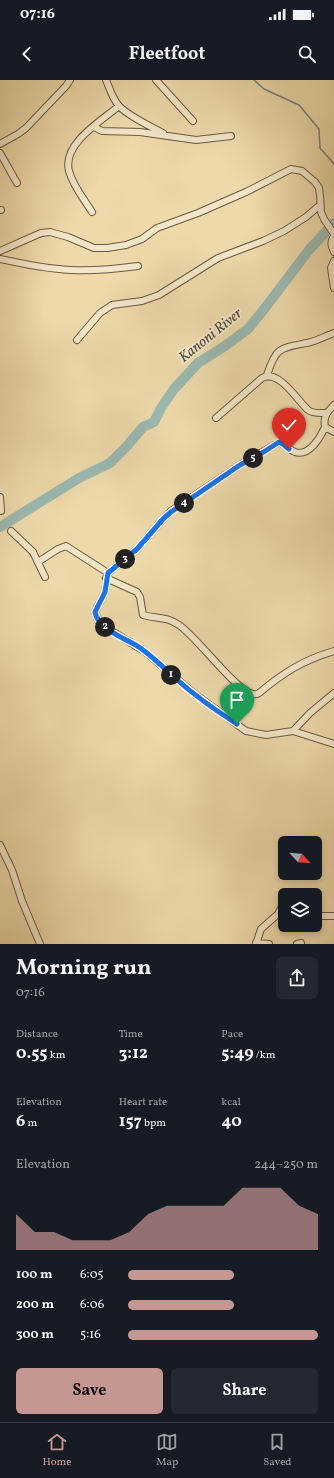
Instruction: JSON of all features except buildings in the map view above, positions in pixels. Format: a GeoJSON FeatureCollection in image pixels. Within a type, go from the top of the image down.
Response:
{"type":"FeatureCollection","features":[{"type":"Feature","properties":{"kind":"street"},"geometry":{"type":"LineString","coordinates":[[0,144],[26,128],[70,80]]}},
{"type":"Feature","properties":{"kind":"street"},"geometry":{"type":"LineString","coordinates":[[106,80],[112,96],[119,106],[131,115],[166,135]]}},
{"type":"Feature","properties":{"kind":"street"},"geometry":{"type":"LineString","coordinates":[[156,80],[193,122]]}},
{"type":"Feature","properties":{"kind":"street"},"geometry":{"type":"LineString","coordinates":[[92,212],[76,187],[69,171],[68,163],[70,152],[77,141],[119,106]]}},
{"type":"Feature","properties":{"kind":"street"},"geometry":{"type":"LineString","coordinates":[[94,127],[104,131],[119,130],[196,140],[231,136]]}},
{"type":"Feature","properties":{"kind":"street"},"geometry":{"type":"LineString","coordinates":[[0,153],[5,159],[17,183]]}},
{"type":"Feature","properties":{"kind":"street"},"geometry":{"type":"LineString","coordinates":[[0,251],[41,233],[50,232],[68,237],[94,248],[107,248],[126,245],[142,239],[157,228],[198,214],[291,169],[302,171],[315,182],[319,188],[320,205],[324,219],[334,235],[331,245],[334,252]]}},
{"type":"Feature","properties":{"kind":"street"},"geometry":{"type":"LineString","coordinates":[[77,340],[100,313],[112,304],[142,301],[159,295],[209,263],[284,231],[306,217],[320,205]]}},
{"type":"Feature","properties":{"kind":"street"},"geometry":{"type":"LineString","coordinates":[[0,259],[47,268],[72,270],[98,270],[138,266]]}},
{"type":"Feature","properties":{"kind":"street"},"geometry":{"type":"LineString","coordinates":[[334,261],[331,268],[334,288]]}},
{"type":"Feature","properties":{"kind":"street"},"geometry":{"type":"LineString","coordinates":[[216,418],[267,375],[272,360],[277,353],[286,346],[309,343],[334,333]]}},
{"type":"Feature","properties":{"kind":"street"},"geometry":{"type":"LineString","coordinates":[[267,375],[273,376],[281,382],[309,411],[316,413],[327,413]]}},
{"type":"Feature","properties":{"kind":"street"},"geometry":{"type":"LineString","coordinates":[[334,405],[327,413],[324,422],[325,427],[317,441],[305,452],[294,452],[279,442],[214,482],[164,518],[137,549],[107,575],[105,592],[95,612],[99,622],[105,627],[144,651],[196,695],[246,731],[266,735],[293,731],[334,744]]}},
{"type":"Feature","properties":{"kind":"street"},"geometry":{"type":"LineString","coordinates":[[325,427],[334,432]]}},
{"type":"Feature","properties":{"kind":"street"},"geometry":{"type":"LineString","coordinates":[[0,497],[1,511]]}},
{"type":"Feature","properties":{"kind":"street"},"geometry":{"type":"LineString","coordinates":[[11,531],[32,552],[45,577]]}},
{"type":"Feature","properties":{"kind":"street"},"geometry":{"type":"LineString","coordinates":[[38,562],[58,549],[66,546],[107,575],[137,592],[140,597],[144,615],[167,618],[185,629],[239,686],[252,694],[257,694],[280,675],[302,662],[334,651]]}},
{"type":"Feature","properties":{"kind":"street"},"geometry":{"type":"LineString","coordinates":[[293,731],[310,713],[334,693]]}},
{"type":"Feature","properties":{"kind":"street"},"geometry":{"type":"LineString","coordinates":[[0,845],[12,870],[22,901],[40,944]]}},
{"type":"Feature","properties":{"kind":"street"},"geometry":{"type":"LineString","coordinates":[[269,944],[256,943],[261,929],[278,914]]}},
{"type":"Feature","properties":{"kind":"street"},"geometry":{"type":"LineString","coordinates":[[322,916],[334,916]]}},
{"type":"Feature","properties":{"kind":"waterway"},"geometry":{"type":"LineString","coordinates":[[254,80],[264,89],[299,105],[319,129],[320,148],[334,164]]}},
{"type":"Feature","properties":{"kind":"waterway","name":"Kanoni River"},"geometry":{"type":"LineString","coordinates":[[0,527],[79,478],[110,463],[143,427],[154,422],[161,408],[174,389],[198,363],[248,329],[309,250],[334,223]]}},
{"type":"Feature","properties":{"kind":"route"},"geometry":{"type":"LineString","coordinates":[[237,724],[196,695],[138,646],[105,627],[96,618],[95,612],[104,596],[108,573],[137,549],[171,512],[240,465],[279,442],[289,449]]}}]}
